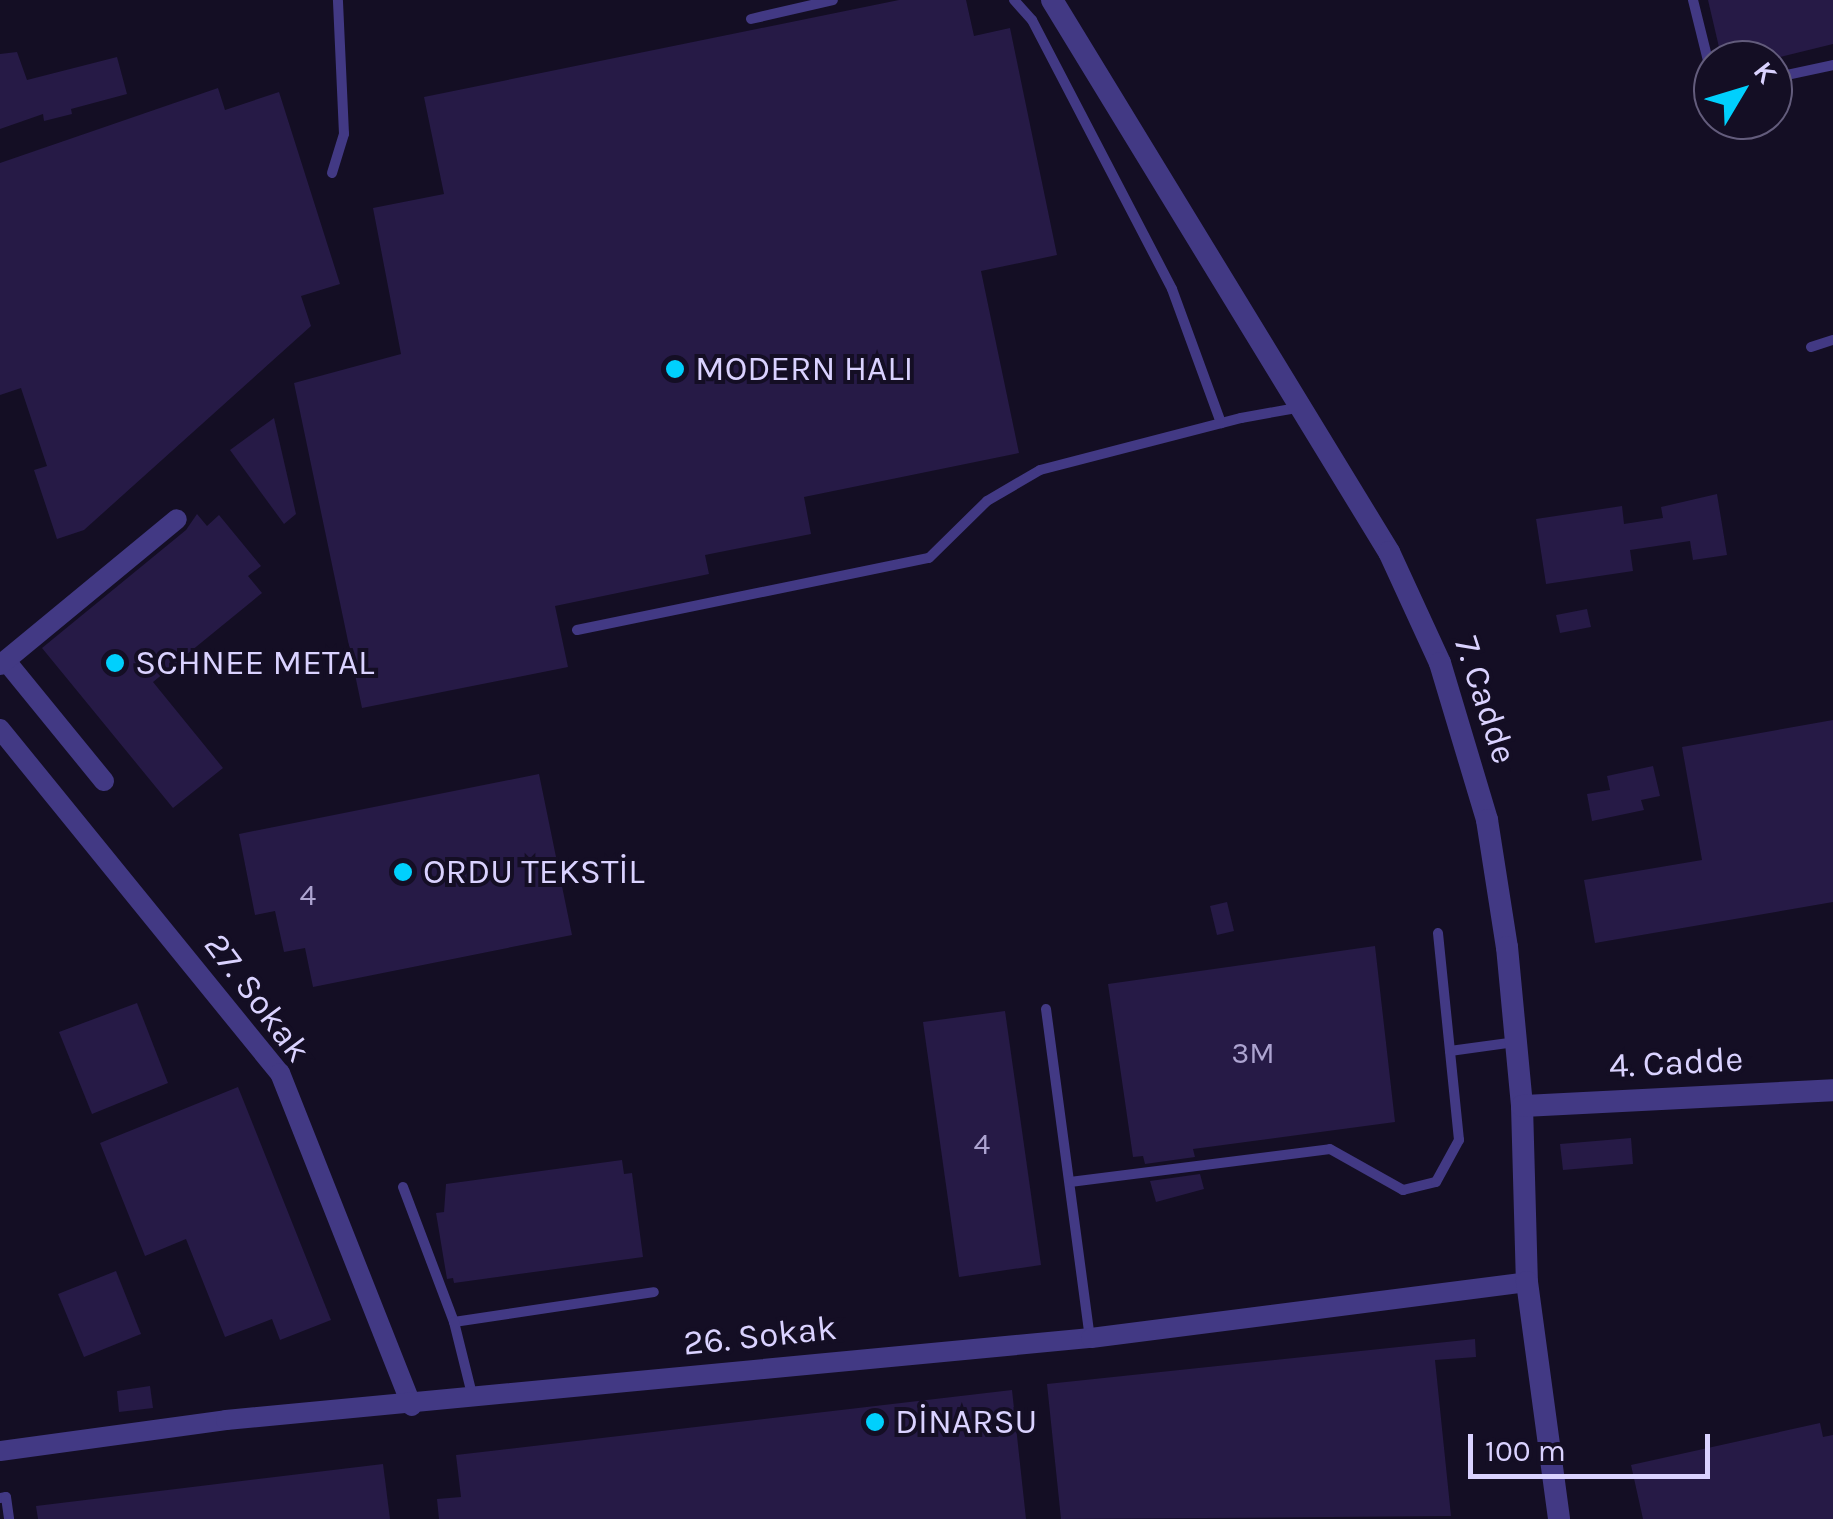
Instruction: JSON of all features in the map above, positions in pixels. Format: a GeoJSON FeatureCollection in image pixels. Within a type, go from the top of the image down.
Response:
{"type":"FeatureCollection","features":[{"type":"Feature","properties":{"kind":"street","name":"7. Cadde"},"geometry":{"type":"LineString","coordinates":[[1052,0],[1389,552],[1440,663],[1486,820],[1507,948],[1522,1106],[1526,1282],[1559,1519]]}},
{"type":"Feature","properties":{"kind":"street"},"geometry":{"type":"LineString","coordinates":[[104,781],[3,663],[176,519]]}},
{"type":"Feature","properties":{"kind":"street","name":"27. Sokak"},"geometry":{"type":"LineString","coordinates":[[0,729],[280,1072],[412,1406]]}},
{"type":"Feature","properties":{"kind":"street","name":"4. Cadde"},"geometry":{"type":"LineString","coordinates":[[1522,1106],[1833,1090]]}},
{"type":"Feature","properties":{"kind":"street","name":"26. Sokak"},"geometry":{"type":"LineString","coordinates":[[0,1451],[226,1420],[412,1406],[1090,1338],[1526,1282]]}},
{"type":"Feature","properties":{"kind":"lane"},"geometry":{"type":"LineString","coordinates":[[332,174],[344,134],[338,0]]}},
{"type":"Feature","properties":{"kind":"lane"},"geometry":{"type":"LineString","coordinates":[[751,19],[833,0]]}},
{"type":"Feature","properties":{"kind":"lane"},"geometry":{"type":"LineString","coordinates":[[1014,0],[1032,20],[1172,289],[1221,423]]}},
{"type":"Feature","properties":{"kind":"lane"},"geometry":{"type":"LineString","coordinates":[[1693,0],[1703,40]]}},
{"type":"Feature","properties":{"kind":"lane"},"geometry":{"type":"LineString","coordinates":[[1793,73],[1833,64]]}},
{"type":"Feature","properties":{"kind":"lane"},"geometry":{"type":"LineString","coordinates":[[1811,347],[1833,340]]}},
{"type":"Feature","properties":{"kind":"lane"},"geometry":{"type":"LineString","coordinates":[[577,630],[929,558],[986,501],[1028,475],[1221,423],[1303,407]]}},
{"type":"Feature","properties":{"kind":"lane"},"geometry":{"type":"LineString","coordinates":[[1070,1182],[1330,1149],[1404,1190],[1436,1182],[1458,1140],[1438,933]]}},
{"type":"Feature","properties":{"kind":"lane"},"geometry":{"type":"LineString","coordinates":[[1046,1009],[1090,1338]]}},
{"type":"Feature","properties":{"kind":"lane"},"geometry":{"type":"LineString","coordinates":[[1450,1051],[1516,1042]]}},
{"type":"Feature","properties":{"kind":"lane"},"geometry":{"type":"LineString","coordinates":[[403,1188],[454,1322],[473,1399]]}},
{"type":"Feature","properties":{"kind":"lane"},"geometry":{"type":"LineString","coordinates":[[454,1322],[654,1292]]}},
{"type":"Feature","properties":{"kind":"lane"},"geometry":{"type":"LineString","coordinates":[[0,1498],[6,1497],[9,1519]]}},
{"type":"Feature","properties":{"kind":"building","name":"MODERN HALI"},"geometry":{"type":"Polygon","coordinates":[[[899,0],[966,0],[974,36],[1010,28],[1057,255],[981,271],[1019,453],[804,497],[811,534],[705,555],[709,574],[555,606],[568,667],[362,708],[294,383],[401,354],[373,208],[444,194],[424,97],[899,0]]]}},
{"type":"Feature","properties":{"kind":"building"},"geometry":{"type":"Polygon","coordinates":[[[1708,0],[1833,0],[1833,44],[1793,54],[1793,40],[1717,40],[1708,0]]]}},
{"type":"Feature","properties":{"kind":"building"},"geometry":{"type":"Polygon","coordinates":[[[17,52],[27,80],[117,57],[127,94],[71,109],[72,114],[44,121],[43,114],[0,129],[0,54],[17,52]]]}},
{"type":"Feature","properties":{"kind":"building"},"geometry":{"type":"Polygon","coordinates":[[[218,88],[225,110],[279,92],[340,284],[301,296],[311,326],[84,530],[57,539],[34,470],[47,466],[21,388],[0,395],[0,163],[218,88]]]}},
{"type":"Feature","properties":{"kind":"building"},"geometry":{"type":"Polygon","coordinates":[[[274,418],[296,514],[284,524],[230,450],[274,418]]]}},
{"type":"Feature","properties":{"kind":"building"},"geometry":{"type":"Polygon","coordinates":[[[1717,494],[1727,555],[1693,560],[1690,541],[1630,550],[1633,571],[1546,584],[1536,519],[1622,506],[1624,524],[1663,518],[1661,507],[1717,494]]]}},
{"type":"Feature","properties":{"kind":"building","name":"SCHNEE METAL"},"geometry":{"type":"Polygon","coordinates":[[[197,514],[207,526],[219,515],[261,566],[248,576],[262,593],[153,682],[223,768],[173,808],[42,648],[186,530],[197,514]]]}},
{"type":"Feature","properties":{"kind":"building"},"geometry":{"type":"Polygon","coordinates":[[[1587,609],[1591,627],[1560,633],[1556,615],[1587,609]]]}},
{"type":"Feature","properties":{"kind":"building"},"geometry":{"type":"Polygon","coordinates":[[[1833,720],[1833,902],[1595,943],[1584,880],[1702,860],[1682,747],[1833,720]]]}},
{"type":"Feature","properties":{"kind":"building"},"geometry":{"type":"Polygon","coordinates":[[[1653,766],[1660,796],[1641,800],[1644,810],[1592,821],[1587,794],[1610,790],[1607,776],[1653,766]]]}},
{"type":"Feature","properties":{"kind":"building","name":"ORDU TEKSTİL"},"geometry":{"type":"Polygon","coordinates":[[[539,774],[572,935],[313,987],[305,948],[284,952],[275,911],[255,915],[239,834],[539,774]]]}},
{"type":"Feature","properties":{"kind":"building"},"geometry":{"type":"Polygon","coordinates":[[[1227,902],[1234,931],[1217,935],[1210,906],[1227,902]]]}},
{"type":"Feature","properties":{"kind":"building"},"geometry":{"type":"Polygon","coordinates":[[[1375,946],[1395,1122],[1193,1149],[1195,1157],[1145,1164],[1143,1156],[1133,1157],[1108,984],[1375,946]]]}},
{"type":"Feature","properties":{"kind":"building"},"geometry":{"type":"Polygon","coordinates":[[[137,1003],[168,1083],[92,1114],[59,1032],[137,1003]]]}},
{"type":"Feature","properties":{"kind":"building"},"geometry":{"type":"Polygon","coordinates":[[[1005,1011],[1041,1265],[959,1277],[923,1022],[1005,1011]]]}},
{"type":"Feature","properties":{"kind":"building"},"geometry":{"type":"Polygon","coordinates":[[[238,1087],[331,1320],[280,1340],[272,1319],[225,1337],[186,1239],[145,1256],[100,1143],[238,1087]]]}},
{"type":"Feature","properties":{"kind":"building"},"geometry":{"type":"Polygon","coordinates":[[[1631,1138],[1633,1164],[1563,1170],[1560,1144],[1631,1138]]]}},
{"type":"Feature","properties":{"kind":"building"},"geometry":{"type":"Polygon","coordinates":[[[622,1160],[624,1174],[632,1173],[643,1257],[454,1283],[453,1278],[447,1279],[436,1213],[444,1212],[446,1184],[622,1160]]]}},
{"type":"Feature","properties":{"kind":"building"},"geometry":{"type":"Polygon","coordinates":[[[1200,1174],[1204,1189],[1156,1202],[1150,1181],[1200,1174]]]}},
{"type":"Feature","properties":{"kind":"building"},"geometry":{"type":"Polygon","coordinates":[[[116,1271],[141,1334],[84,1357],[58,1294],[116,1271]]]}},
{"type":"Feature","properties":{"kind":"building"},"geometry":{"type":"Polygon","coordinates":[[[1475,1339],[1476,1357],[1435,1360],[1451,1516],[1061,1519],[1047,1384],[1475,1339]]]}},
{"type":"Feature","properties":{"kind":"building"},"geometry":{"type":"Polygon","coordinates":[[[150,1386],[153,1408],[119,1412],[117,1391],[150,1386]]]}},
{"type":"Feature","properties":{"kind":"building","name":"DİNARSU"},"geometry":{"type":"Polygon","coordinates":[[[1012,1390],[1026,1519],[439,1519],[437,1499],[461,1497],[456,1455],[1012,1390]]]}},
{"type":"Feature","properties":{"kind":"building"},"geometry":{"type":"Polygon","coordinates":[[[1820,1423],[1823,1437],[1833,1435],[1833,1519],[1643,1519],[1631,1465],[1820,1423]]]}},
{"type":"Feature","properties":{"kind":"building"},"geometry":{"type":"Polygon","coordinates":[[[383,1464],[390,1519],[38,1519],[36,1506],[383,1464]]]}},
{"type":"Feature","properties":{"kind":"place","name":"MODERN HALI"},"geometry":{"type":"Point","coordinates":[675,369]}},
{"type":"Feature","properties":{"kind":"place","name":"SCHNEE METAL"},"geometry":{"type":"Point","coordinates":[115,663]}},
{"type":"Feature","properties":{"kind":"place","name":"ORDU TEKSTİL"},"geometry":{"type":"Point","coordinates":[403,872]}},
{"type":"Feature","properties":{"kind":"place","name":"DİNARSU"},"geometry":{"type":"Point","coordinates":[875,1422]}}]}
